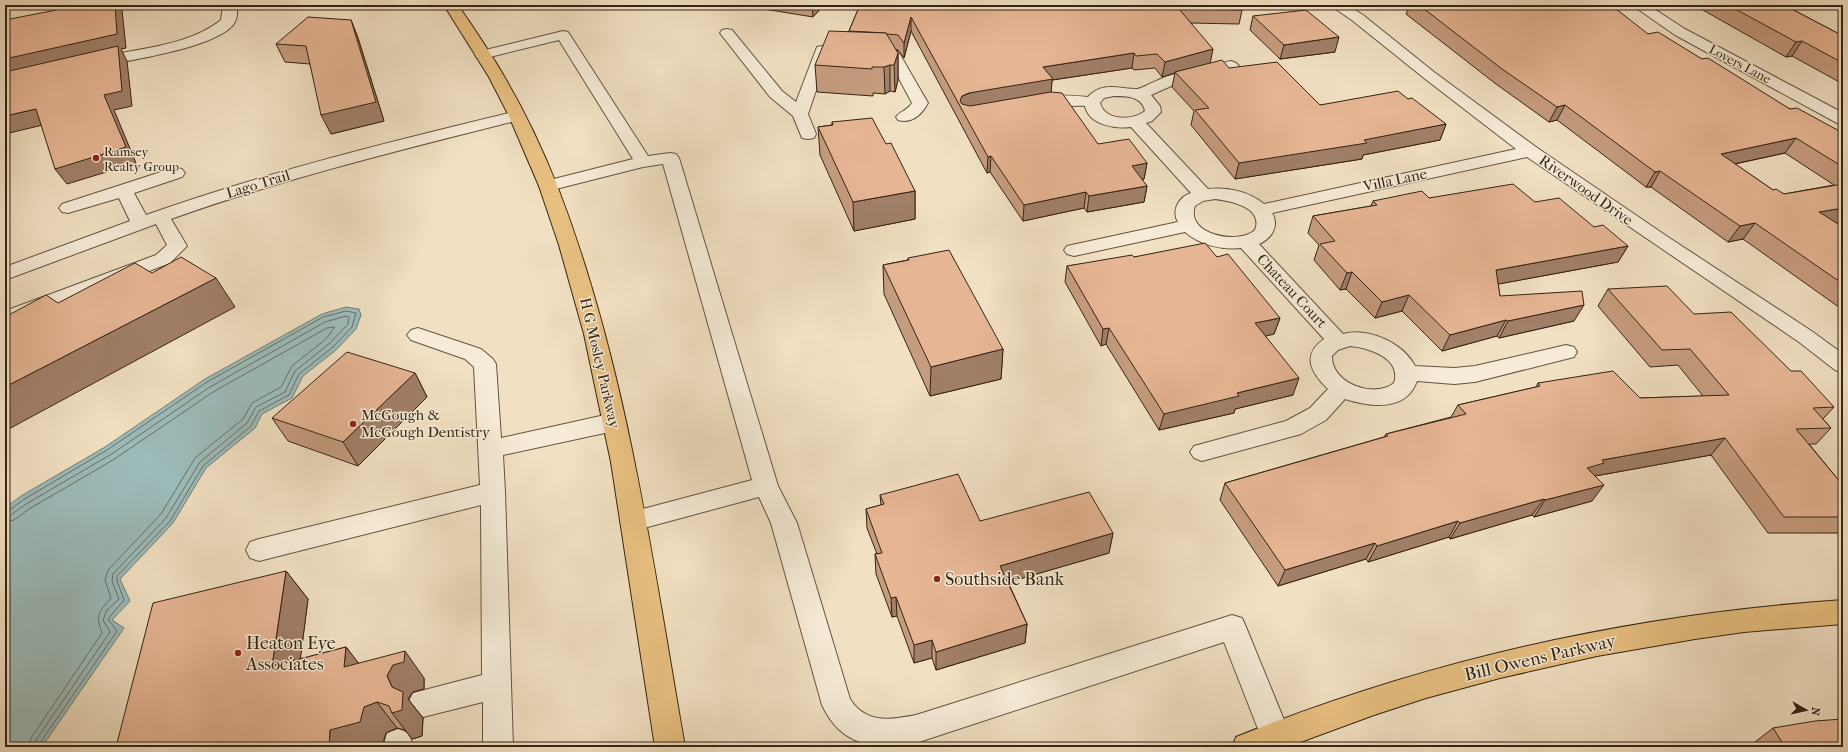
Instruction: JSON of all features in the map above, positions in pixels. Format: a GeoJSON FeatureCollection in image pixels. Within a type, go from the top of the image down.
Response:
{"type":"FeatureCollection","features":[{"type":"Feature","properties":{"kind":"main road","name":"H G Mosley Parkway"},"geometry":{"type":"LineString","coordinates":[[451,5],[496,77],[517,116],[548,186],[569,244],[583,291],[595,334],[623,462],[670,747]]}},
{"type":"Feature","properties":{"kind":"main road","name":"Bill Owens Parkway"},"geometry":{"type":"LineString","coordinates":[[1247,747],[1392,696],[1443,680],[1560,651],[1655,632],[1697,626],[1783,616],[1843,612]]}},
{"type":"Feature","properties":{"kind":"street"},"geometry":{"type":"LineString","coordinates":[[81,66],[194,40],[216,31],[228,21],[230,15],[230,5]]}},
{"type":"Feature","properties":{"kind":"street","name":"Riverwood Drive"},"geometry":{"type":"LineString","coordinates":[[1337,5],[1358,18],[1429,75],[1530,151],[1661,241],[1806,337],[1843,365]]}},
{"type":"Feature","properties":{"kind":"street","name":"Lovers Lane"},"geometry":{"type":"LineString","coordinates":[[1639,5],[1680,32],[1843,120]]}},
{"type":"Feature","properties":{"kind":"street"},"geometry":{"type":"LineString","coordinates":[[727,33],[776,94],[800,114],[808,134]]}},
{"type":"Feature","properties":{"kind":"street"},"geometry":{"type":"LineString","coordinates":[[482,55],[564,35],[643,162]]}},
{"type":"Feature","properties":{"kind":"street"},"geometry":{"type":"LineString","coordinates":[[800,114],[822,50],[893,54],[920,103],[916,110],[904,117]]}},
{"type":"Feature","properties":{"kind":"street"},"geometry":{"type":"LineString","coordinates":[[1139,95],[1154,86],[1176,78],[1231,66]]}},
{"type":"Feature","properties":{"kind":"street"},"geometry":{"type":"LineString","coordinates":[[1114,91],[1139,95],[1150,102],[1153,112],[1144,120],[1136,122],[1117,122],[1104,118],[1094,112],[1092,107],[1092,102],[1099,94],[1114,91]]}},
{"type":"Feature","properties":{"kind":"street"},"geometry":{"type":"LineString","coordinates":[[1023,104],[1049,101],[1092,102]]}},
{"type":"Feature","properties":{"kind":"street","name":"Lago Trail"},"geometry":{"type":"LineString","coordinates":[[5,274],[207,200],[328,163],[517,116]]}},
{"type":"Feature","properties":{"kind":"street"},"geometry":{"type":"LineString","coordinates":[[1136,122],[1203,195]]}},
{"type":"Feature","properties":{"kind":"street","name":"Villa Lane"},"geometry":{"type":"LineString","coordinates":[[1261,210],[1530,151]]}},
{"type":"Feature","properties":{"kind":"street"},"geometry":{"type":"LineString","coordinates":[[548,186],[643,162],[670,158],[766,486],[784,523],[837,705],[846,718],[857,726],[887,734],[916,729],[1232,626],[1276,737]]}},
{"type":"Feature","properties":{"kind":"street"},"geometry":{"type":"LineString","coordinates":[[68,208],[176,173]]}},
{"type":"Feature","properties":{"kind":"street"},"geometry":{"type":"LineString","coordinates":[[124,190],[141,224]]}},
{"type":"Feature","properties":{"kind":"street"},"geometry":{"type":"LineString","coordinates":[[1074,250],[1188,226],[1184,218],[1183,211],[1187,204],[1193,199],[1203,195],[1215,194],[1241,198],[1261,210]]}},
{"type":"Feature","properties":{"kind":"street","name":"Chateau Court"},"geometry":{"type":"LineString","coordinates":[[1188,226],[1196,233],[1220,242],[1246,242],[1257,238],[1264,233],[1267,225],[1266,218],[1261,210]]}},
{"type":"Feature","properties":{"kind":"street"},"geometry":{"type":"LineString","coordinates":[[5,319],[163,259],[177,246],[161,217]]}},
{"type":"Feature","properties":{"kind":"street","name":"Chateau Court"},"geometry":{"type":"LineString","coordinates":[[1246,242],[1338,341]]}},
{"type":"Feature","properties":{"kind":"street"},"geometry":{"type":"LineString","coordinates":[[418,335],[472,354],[485,364],[493,492],[498,747]]}},
{"type":"Feature","properties":{"kind":"street","name":"Chateau Court"},"geometry":{"type":"LineString","coordinates":[[1357,340],[1378,345],[1391,352],[1400,360],[1407,373],[1408,379],[1404,388],[1396,394],[1385,398],[1370,398],[1355,395],[1342,389],[1326,376],[1320,361],[1322,352],[1328,345],[1338,341],[1357,340]]}},
{"type":"Feature","properties":{"kind":"street"},"geometry":{"type":"LineString","coordinates":[[1407,373],[1454,376],[1475,374],[1566,352]]}},
{"type":"Feature","properties":{"kind":"street"},"geometry":{"type":"LineString","coordinates":[[1202,452],[1293,428],[1318,414],[1342,389]]}},
{"type":"Feature","properties":{"kind":"street"},"geometry":{"type":"LineString","coordinates":[[491,449],[614,422]]}},
{"type":"Feature","properties":{"kind":"street"},"geometry":{"type":"LineString","coordinates":[[633,520],[766,486]]}},
{"type":"Feature","properties":{"kind":"street"},"geometry":{"type":"LineString","coordinates":[[260,550],[493,492]]}},
{"type":"Feature","properties":{"kind":"street"},"geometry":{"type":"LineString","coordinates":[[423,703],[497,685]]}},
{"type":"Feature","properties":{"kind":"water"},"geometry":{"type":"Polygon","coordinates":[[[346,307],[359,309],[361,315],[356,329],[336,350],[303,376],[292,398],[262,414],[255,428],[206,468],[173,523],[120,579],[130,601],[112,620],[124,628],[42,747],[5,747],[5,508],[21,496],[105,447],[205,379],[322,314],[346,307]]]}},
{"type":"Feature","properties":{"kind":"building"},"geometry":{"type":"Polygon","coordinates":[[[70,5],[115,5],[117,34],[5,59],[5,20],[56,10],[56,8],[70,5]]]}},
{"type":"Feature","properties":{"kind":"building"},"geometry":{"type":"Polygon","coordinates":[[[860,5],[1241,5],[1242,10],[1179,9],[1213,49],[1165,62],[1157,54],[1136,56],[1134,53],[1043,67],[1053,79],[969,93],[962,96],[960,101],[962,104],[970,106],[1051,92],[1062,93],[1098,144],[1129,139],[1147,163],[1132,166],[1147,186],[1089,196],[1086,192],[1024,205],[991,156],[988,157],[911,17],[904,43],[898,35],[849,31],[860,5]]]}},
{"type":"Feature","properties":{"kind":"building"},"geometry":{"type":"Polygon","coordinates":[[[1419,5],[1611,5],[1648,34],[1658,32],[1702,59],[1708,58],[1790,109],[1797,108],[1843,133],[1843,167],[1796,138],[1721,154],[1773,190],[1776,189],[1784,194],[1843,184],[1843,208],[1819,212],[1843,227],[1843,284],[1755,223],[1740,226],[1660,171],[1655,172],[1565,105],[1557,107],[1502,69],[1419,5]]]}},
{"type":"Feature","properties":{"kind":"building"},"geometry":{"type":"Polygon","coordinates":[[[1728,5],[1784,5],[1843,36],[1843,63],[1802,41],[1796,42],[1728,5]]]}},
{"type":"Feature","properties":{"kind":"building"},"geometry":{"type":"Polygon","coordinates":[[[1306,10],[1339,37],[1284,45],[1253,16],[1306,10]]]}},
{"type":"Feature","properties":{"kind":"building"},"geometry":{"type":"Polygon","coordinates":[[[308,17],[351,20],[376,102],[321,115],[306,46],[276,44],[308,17]]]}},
{"type":"Feature","properties":{"kind":"building"},"geometry":{"type":"Polygon","coordinates":[[[829,31],[886,33],[898,53],[894,65],[872,67],[872,69],[815,65],[829,31]]]}},
{"type":"Feature","properties":{"kind":"building"},"geometry":{"type":"Polygon","coordinates":[[[118,46],[122,91],[104,95],[126,147],[55,169],[36,109],[5,116],[5,72],[118,46]]]}},
{"type":"Feature","properties":{"kind":"building"},"geometry":{"type":"Polygon","coordinates":[[[1222,60],[1229,68],[1277,62],[1320,105],[1398,91],[1408,99],[1412,98],[1446,124],[1364,140],[1367,143],[1239,163],[1195,110],[1209,108],[1175,72],[1222,60]]]}},
{"type":"Feature","properties":{"kind":"building"},"geometry":{"type":"Polygon","coordinates":[[[872,118],[886,144],[891,143],[915,191],[853,202],[818,127],[833,125],[832,122],[872,118]]]}},
{"type":"Feature","properties":{"kind":"building"},"geometry":{"type":"Polygon","coordinates":[[[1513,184],[1535,202],[1559,198],[1594,227],[1603,225],[1628,246],[1496,270],[1500,296],[1582,291],[1584,305],[1508,321],[1506,320],[1450,335],[1409,295],[1382,302],[1352,272],[1347,273],[1320,244],[1335,241],[1313,216],[1377,205],[1373,201],[1422,191],[1429,198],[1513,184]]]}},
{"type":"Feature","properties":{"kind":"building"},"geometry":{"type":"Polygon","coordinates":[[[1205,243],[1217,257],[1228,254],[1280,318],[1255,323],[1299,378],[1237,393],[1239,396],[1164,414],[1109,328],[1103,329],[1067,266],[1132,255],[1134,257],[1205,243]]]}},
{"type":"Feature","properties":{"kind":"building"},"geometry":{"type":"Polygon","coordinates":[[[949,250],[1003,349],[931,367],[883,265],[909,260],[908,258],[949,250]]]}},
{"type":"Feature","properties":{"kind":"building"},"geometry":{"type":"Polygon","coordinates":[[[181,257],[216,278],[5,387],[5,317],[46,295],[58,303],[135,263],[152,273],[181,257]]]}},
{"type":"Feature","properties":{"kind":"building"},"geometry":{"type":"Polygon","coordinates":[[[1667,286],[1694,314],[1731,312],[1791,371],[1801,371],[1834,407],[1813,408],[1831,428],[1796,429],[1841,483],[1843,483],[1843,517],[1784,517],[1725,438],[1602,460],[1604,463],[1587,468],[1604,485],[1545,500],[1544,499],[1460,523],[1458,521],[1377,546],[1375,543],[1285,570],[1225,483],[1388,436],[1386,434],[1466,414],[1458,405],[1540,386],[1538,383],[1613,371],[1640,398],[1729,395],[1690,349],[1662,350],[1608,289],[1667,286]]]}},
{"type":"Feature","properties":{"kind":"building"},"geometry":{"type":"Polygon","coordinates":[[[347,352],[415,373],[343,442],[272,418],[347,352]]]}},
{"type":"Feature","properties":{"kind":"building","name":"Southside Bank"},"geometry":{"type":"Polygon","coordinates":[[[958,474],[980,521],[1089,492],[1113,533],[1000,566],[1027,624],[936,652],[932,640],[914,645],[896,597],[891,598],[875,554],[882,553],[866,509],[884,504],[880,495],[958,474]]]}},
{"type":"Feature","properties":{"kind":"building","name":"Heaton Eye Associates"},"geometry":{"type":"Polygon","coordinates":[[[286,571],[272,666],[346,647],[344,667],[405,651],[404,662],[393,665],[387,676],[392,687],[403,692],[402,710],[392,713],[389,706],[377,702],[364,707],[360,722],[330,730],[329,747],[116,747],[153,603],[286,571]]]}},
{"type":"Feature","properties":{"kind":"building"},"geometry":{"type":"Polygon","coordinates":[[[1843,719],[1843,747],[1785,747],[1773,728],[1815,721],[1843,719]]]}},
{"type":"Feature","properties":{"kind":"place","name":"Ramsey Realty Group"},"geometry":{"type":"Point","coordinates":[96,158]}},
{"type":"Feature","properties":{"kind":"place","name":"McGough & McGough Dentistry"},"geometry":{"type":"Point","coordinates":[353,424]}},
{"type":"Feature","properties":{"kind":"place","name":"Southside Bank"},"geometry":{"type":"Point","coordinates":[937,579]}},
{"type":"Feature","properties":{"kind":"place","name":"Heaton Eye Associates"},"geometry":{"type":"Point","coordinates":[238,653]}}]}
